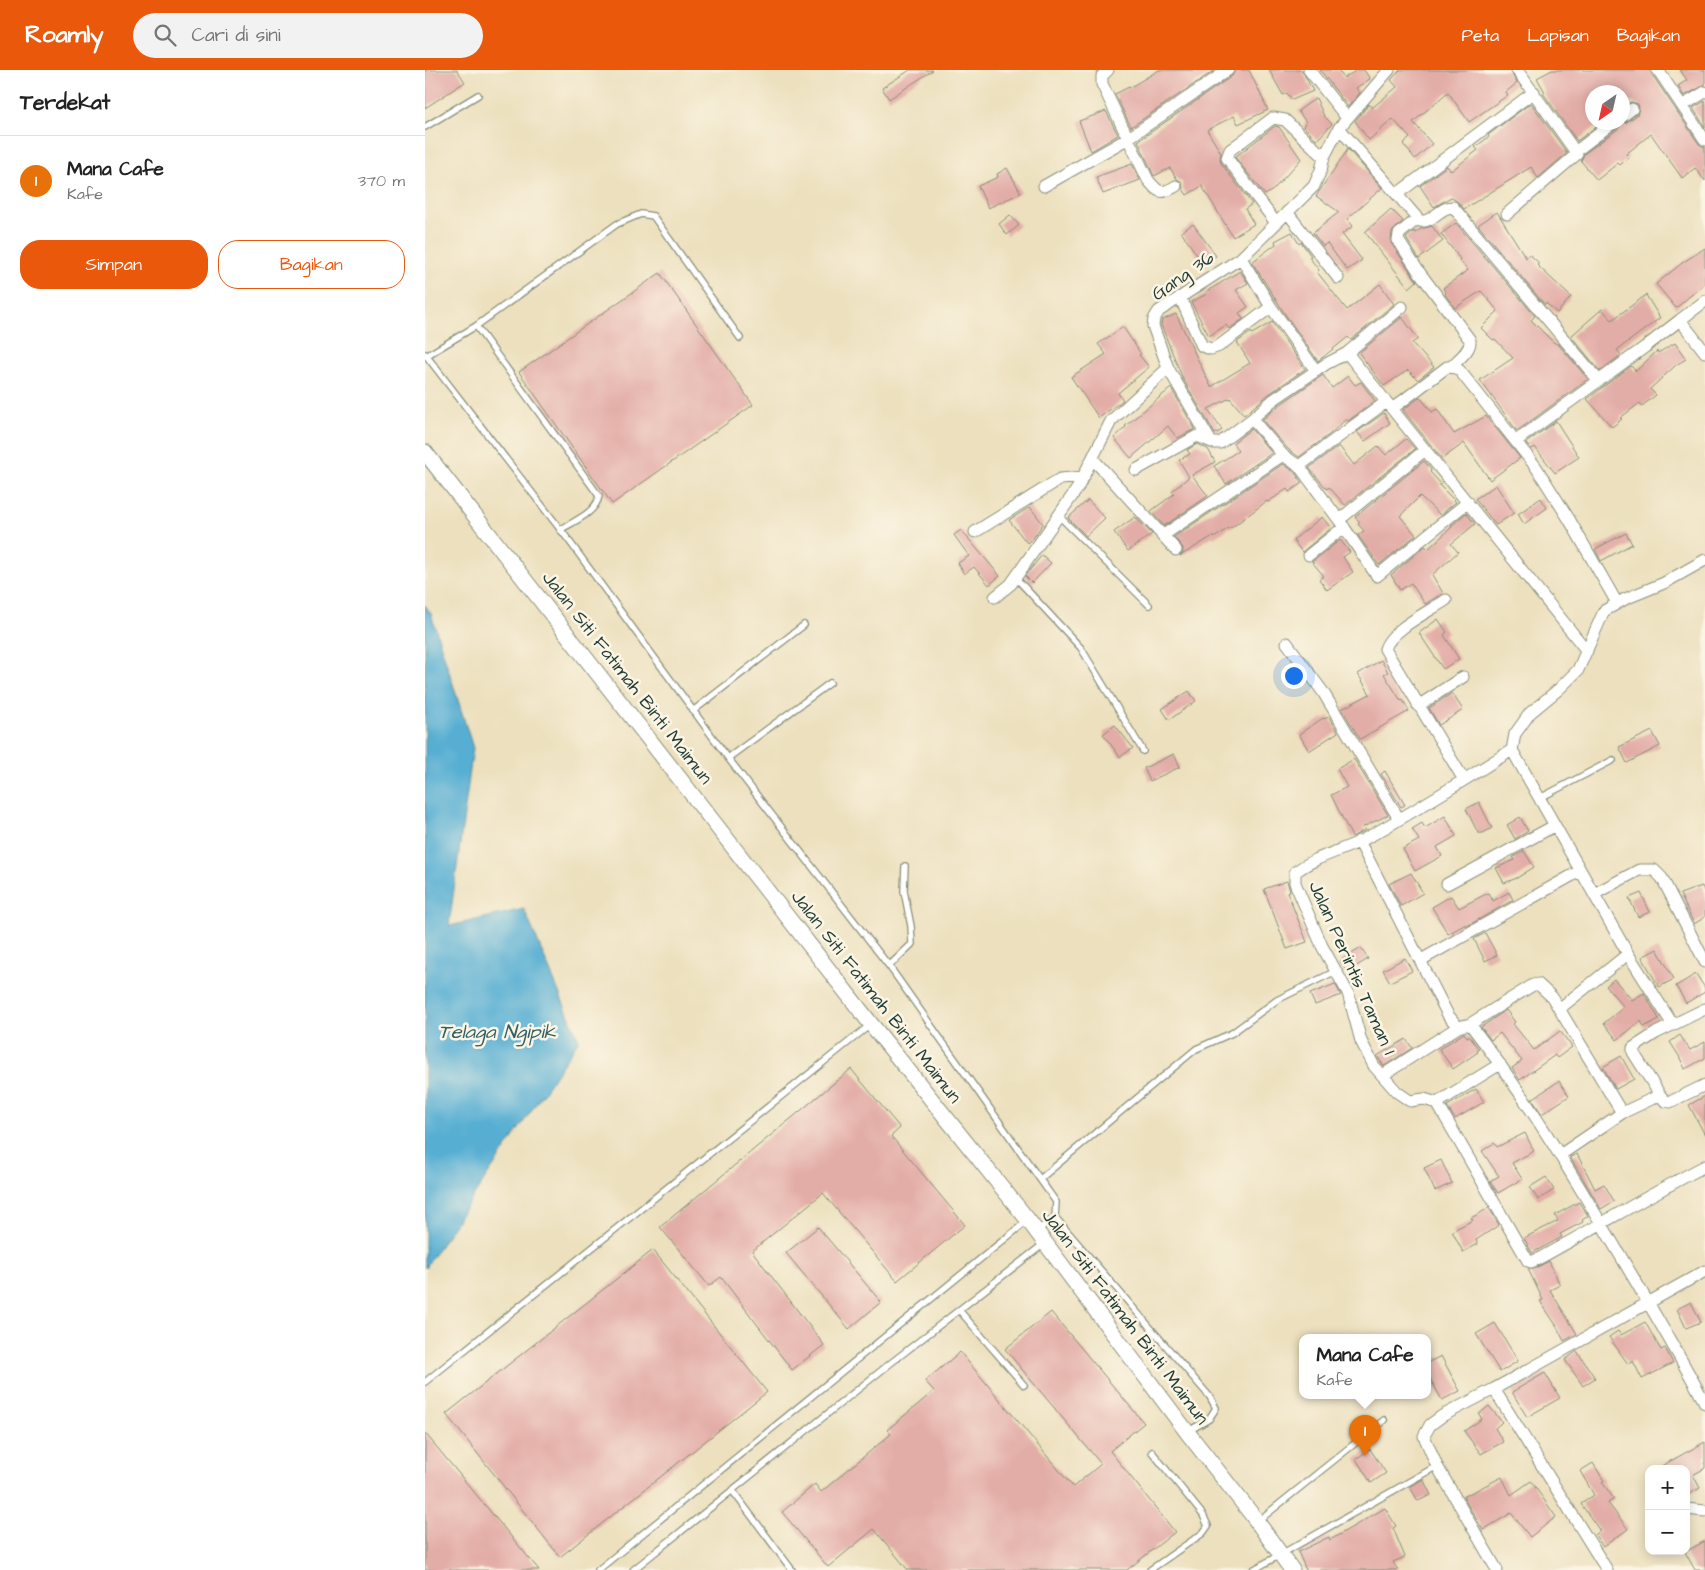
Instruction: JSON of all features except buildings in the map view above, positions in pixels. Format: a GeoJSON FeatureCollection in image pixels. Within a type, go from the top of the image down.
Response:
{"type":"FeatureCollection","features":[{"type":"Feature","properties":{"kind":"street"},"geometry":{"type":"LineString","coordinates":[[1108,70],[1102,76],[1102,84],[1148,180],[1160,192],[1165,192],[1176,186]]}},
{"type":"Feature","properties":{"kind":"street"},"geometry":{"type":"LineString","coordinates":[[1044,186],[1127,139],[1228,70]]}},
{"type":"Feature","properties":{"kind":"street"},"geometry":{"type":"LineString","coordinates":[[1309,70],[1347,118]]}},
{"type":"Feature","properties":{"kind":"street","name":"Gang 36"},"geometry":{"type":"LineString","coordinates":[[1168,368],[1153,326],[1154,319],[1159,311],[1241,258],[1314,186],[1324,157],[1339,128],[1389,70]]}},
{"type":"Feature","properties":{"kind":"street"},"geometry":{"type":"LineString","coordinates":[[1507,214],[1577,154],[1517,70]]}},
{"type":"Feature","properties":{"kind":"street"},"geometry":{"type":"LineString","coordinates":[[1658,70],[1705,140]]}},
{"type":"Feature","properties":{"kind":"street"},"geometry":{"type":"LineString","coordinates":[[1397,194],[1534,92]]}},
{"type":"Feature","properties":{"kind":"street"},"geometry":{"type":"LineString","coordinates":[[1682,106],[1705,92]]}},
{"type":"Feature","properties":{"kind":"street"},"geometry":{"type":"LineString","coordinates":[[1276,223],[1227,158],[1230,150],[1273,118],[1277,118],[1285,120],[1324,157]]}},
{"type":"Feature","properties":{"kind":"street"},"geometry":{"type":"LineString","coordinates":[[1339,128],[1417,219],[1426,222],[1447,208],[1453,207],[1599,381]]}},
{"type":"Feature","properties":{"kind":"street"},"geometry":{"type":"LineString","coordinates":[[1575,152],[1604,130]]}},
{"type":"Feature","properties":{"kind":"street"},"geometry":{"type":"LineString","coordinates":[[1287,212],[1338,278]]}},
{"type":"Feature","properties":{"kind":"street"},"geometry":{"type":"LineString","coordinates":[[1417,219],[1399,234],[1398,240],[1417,269],[1470,340],[1470,346],[1451,367]]}},
{"type":"Feature","properties":{"kind":"street"},"geometry":{"type":"LineString","coordinates":[[1241,258],[1271,307],[1316,371]]}},
{"type":"Feature","properties":{"kind":"street"},"geometry":{"type":"LineString","coordinates":[[1180,297],[1203,346],[1211,349],[1219,346],[1271,307]]}},
{"type":"Feature","properties":{"kind":"street"},"geometry":{"type":"LineString","coordinates":[[1516,441],[1705,301]]}},
{"type":"Feature","properties":{"kind":"street"},"geometry":{"type":"LineString","coordinates":[[1136,470],[1197,436],[1220,443],[1252,419],[1273,400],[1316,371],[1347,354],[1402,307]]}},
{"type":"Feature","properties":{"kind":"street"},"geometry":{"type":"LineString","coordinates":[[1679,320],[1705,352]]}},
{"type":"Feature","properties":{"kind":"street"},"geometry":{"type":"LineString","coordinates":[[1347,354],[1587,651]]}},
{"type":"Feature","properties":{"kind":"street"},"geometry":{"type":"LineString","coordinates":[[1299,466],[1447,367],[1451,367],[1460,371],[1466,378],[1546,482],[1617,604]]}},
{"type":"Feature","properties":{"kind":"street"},"geometry":{"type":"LineString","coordinates":[[995,597],[1011,584],[1059,516],[1084,477],[1100,440],[1111,421],[1168,368],[1210,440]]}},
{"type":"Feature","properties":{"kind":"street"},"geometry":{"type":"LineString","coordinates":[[1252,419],[1283,455],[1299,466],[1342,524],[1377,576],[1468,502]]}},
{"type":"Feature","properties":{"kind":"street"},"geometry":{"type":"LineString","coordinates":[[1309,555],[1425,450]]}},
{"type":"Feature","properties":{"kind":"street","name":"Jalan Siti Fatimah Binti Maimun"},"geometry":{"type":"LineString","coordinates":[[425,452],[871,1024],[1036,1232],[1292,1570]]}},
{"type":"Feature","properties":{"kind":"street"},"geometry":{"type":"LineString","coordinates":[[1161,536],[1283,455]]}},
{"type":"Feature","properties":{"kind":"street"},"geometry":{"type":"LineString","coordinates":[[1093,459],[1161,536],[1176,550]]}},
{"type":"Feature","properties":{"kind":"street"},"geometry":{"type":"LineString","coordinates":[[975,532],[1060,479],[1084,477]]}},
{"type":"Feature","properties":{"kind":"street"},"geometry":{"type":"LineString","coordinates":[[1673,1025],[1628,954],[1512,750],[1515,734],[1530,713],[1578,670],[1604,611],[1664,583],[1705,560]]}},
{"type":"Feature","properties":{"kind":"street"},"geometry":{"type":"LineString","coordinates":[[1446,600],[1406,626],[1390,639],[1385,651],[1464,780]]}},
{"type":"Feature","properties":{"kind":"street"},"geometry":{"type":"LineString","coordinates":[[1287,643],[1323,692],[1399,819]]}},
{"type":"Feature","properties":{"kind":"street"},"geometry":{"type":"LineString","coordinates":[[1419,706],[1463,677]]}},
{"type":"Feature","properties":{"kind":"street"},"geometry":{"type":"LineString","coordinates":[[1458,1027],[1448,1015],[1359,841],[1399,819],[1512,750]]}},
{"type":"Feature","properties":{"kind":"street"},"geometry":{"type":"LineString","coordinates":[[1447,884],[1554,826]]}},
{"type":"Feature","properties":{"kind":"street","name":"Jalan Perintis Taman 1"},"geometry":{"type":"LineString","coordinates":[[1359,841],[1310,861],[1295,872],[1295,883],[1321,946],[1348,993],[1361,1041],[1374,1066],[1397,1092],[1410,1101],[1424,1099],[1437,1104]]}},
{"type":"Feature","properties":{"kind":"street"},"geometry":{"type":"LineString","coordinates":[[1421,960],[1580,870]]}},
{"type":"Feature","properties":{"kind":"street"},"geometry":{"type":"LineString","coordinates":[[1595,894],[1639,870],[1654,870],[1662,878],[1705,962]]}},
{"type":"Feature","properties":{"kind":"street"},"geometry":{"type":"LineString","coordinates":[[1559,1009],[1628,954]]}},
{"type":"Feature","properties":{"kind":"street"},"geometry":{"type":"LineString","coordinates":[[1383,1075],[1458,1027],[1471,1024],[1533,985],[1538,984],[1552,997],[1622,1113]]}},
{"type":"Feature","properties":{"kind":"street"},"geometry":{"type":"LineString","coordinates":[[1705,1009],[1633,1048],[1633,1052],[1659,1096],[1665,1101],[1670,1102],[1705,1085]]}},
{"type":"Feature","properties":{"kind":"street"},"geometry":{"type":"LineString","coordinates":[[1471,1024],[1500,1064],[1560,1155],[1649,1304],[1705,1403]]}},
{"type":"Feature","properties":{"kind":"street"},"geometry":{"type":"LineString","coordinates":[[1500,1064],[1437,1104],[1528,1261],[1531,1262],[1540,1258],[1657,1191],[1705,1166]]}},
{"type":"Feature","properties":{"kind":"street"},"geometry":{"type":"LineString","coordinates":[[1560,1155],[1622,1113],[1659,1096]]}},
{"type":"Feature","properties":{"kind":"street"},"geometry":{"type":"LineString","coordinates":[[1497,1570],[1437,1466],[1424,1436],[1430,1425],[1441,1416],[1649,1304],[1705,1271]]}},
{"type":"Feature","properties":{"kind":"street"},"geometry":{"type":"LineString","coordinates":[[1695,1384],[1705,1377]]}},
{"type":"Feature","properties":{"kind":"street"},"geometry":{"type":"LineString","coordinates":[[1494,1389],[1607,1570]]}},
{"type":"Feature","properties":{"kind":"street"},"geometry":{"type":"LineString","coordinates":[[1690,1509],[1705,1510]]}},
{"type":"Feature","properties":{"kind":"lane"},"geometry":{"type":"LineString","coordinates":[[425,127],[478,95]]}},
{"type":"Feature","properties":{"kind":"lane"},"geometry":{"type":"LineString","coordinates":[[740,338],[653,216],[641,214],[617,224],[475,326],[426,355],[560,530],[728,758],[889,966],[1056,1202],[1055,1217],[1210,1397],[1216,1408],[1209,1419],[1187,1432]]}},
{"type":"Feature","properties":{"kind":"lane"},"geometry":{"type":"LineString","coordinates":[[475,326],[599,496],[598,503],[594,508],[560,530]]}},
{"type":"Feature","properties":{"kind":"lane"},"geometry":{"type":"LineString","coordinates":[[1059,516],[1149,605]]}},
{"type":"Feature","properties":{"kind":"lane"},"geometry":{"type":"LineString","coordinates":[[1015,578],[1081,648],[1143,751]]}},
{"type":"Feature","properties":{"kind":"lane"},"geometry":{"type":"LineString","coordinates":[[693,711],[804,625]]}},
{"type":"Feature","properties":{"kind":"lane"},"geometry":{"type":"LineString","coordinates":[[728,758],[830,683]]}},
{"type":"Feature","properties":{"kind":"lane"},"geometry":{"type":"LineString","coordinates":[[1540,798],[1613,760]]}},
{"type":"Feature","properties":{"kind":"lane"},"geometry":{"type":"LineString","coordinates":[[889,966],[912,944],[911,926],[904,891],[905,866]]}},
{"type":"Feature","properties":{"kind":"lane"},"geometry":{"type":"LineString","coordinates":[[1040,1179],[1196,1049],[1232,1033],[1277,1000],[1336,972]]}},
{"type":"Feature","properties":{"kind":"lane"},"geometry":{"type":"LineString","coordinates":[[425,1382],[871,1024]]}},
{"type":"Feature","properties":{"kind":"lane"},"geometry":{"type":"LineString","coordinates":[[598,1570],[1055,1217]]}},
{"type":"Feature","properties":{"kind":"lane"},"geometry":{"type":"LineString","coordinates":[[633,1570],[959,1310],[1036,1232]]}},
{"type":"Feature","properties":{"kind":"lane"},"geometry":{"type":"LineString","coordinates":[[959,1310],[1024,1385]]}},
{"type":"Feature","properties":{"kind":"lane"},"geometry":{"type":"LineString","coordinates":[[1257,1522],[1384,1420]]}},
{"type":"Feature","properties":{"kind":"lane"},"geometry":{"type":"LineString","coordinates":[[1150,1570],[1203,1533],[1208,1526],[1203,1515],[1152,1452]]}},
{"type":"Feature","properties":{"kind":"lane"},"geometry":{"type":"LineString","coordinates":[[1253,1570],[1437,1466]]}},
{"type":"Feature","properties":{"kind":"lane"},"geometry":{"type":"LineString","coordinates":[[732,1490],[792,1570]]}},
{"type":"Feature","properties":{"kind":"water","name":"Telaga Ngipik"},"geometry":{"type":"Polygon","coordinates":[[[425,605],[431,614],[473,748],[449,926],[524,909],[579,1040],[425,1268],[425,605]]]}},
{"type":"Feature","properties":{"kind":"place","name":"Mana Cafe"},"geometry":{"type":"Point","coordinates":[1365,1456]}}]}
